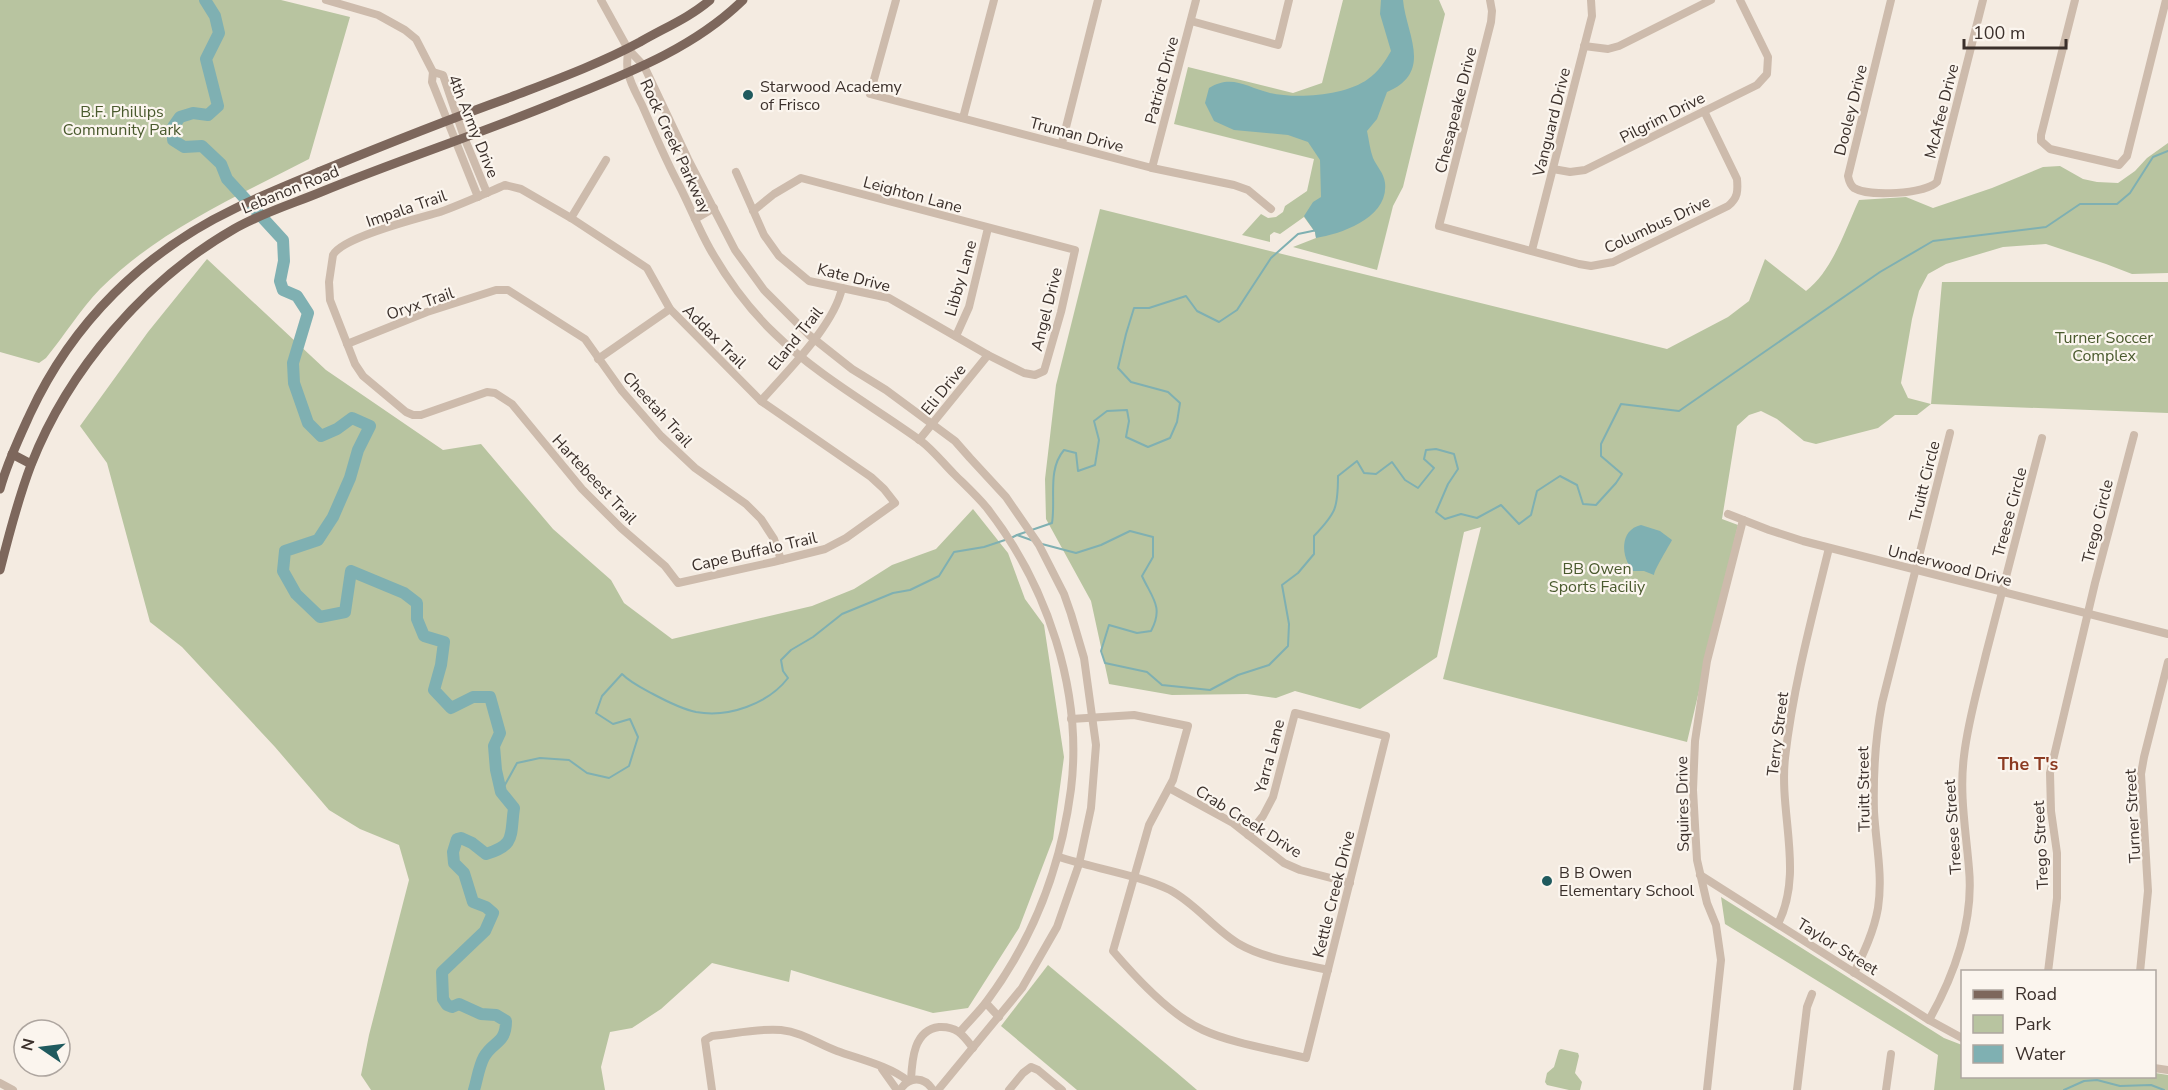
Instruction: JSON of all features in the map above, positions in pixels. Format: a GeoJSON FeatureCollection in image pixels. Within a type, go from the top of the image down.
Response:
{"type":"FeatureCollection","features":[{"type":"Feature","properties":{"kind":"main road","name":"Lebanon Road"},"geometry":{"type":"LineString","coordinates":[[0,489],[12,454],[34,404],[55,365],[76,336],[118,288],[190,233],[232,210],[313,175],[570,75],[672,26],[710,0]]}},
{"type":"Feature","properties":{"kind":"main road","name":"Lebanon Road"},"geometry":{"type":"LineString","coordinates":[[0,570],[31,464],[73,383],[89,359],[136,305],[202,250],[244,224],[380,168],[537,110],[644,66],[709,28],[743,0]]}},
{"type":"Feature","properties":{"kind":"main road"},"geometry":{"type":"LineString","coordinates":[[12,454],[31,464]]}},
{"type":"Feature","properties":{"kind":"street","name":"4th Army Drive"},"geometry":{"type":"LineString","coordinates":[[326,0],[378,15],[416,39],[433,72],[443,75],[452,119],[478,197]]}},
{"type":"Feature","properties":{"kind":"street"},"geometry":{"type":"LineString","coordinates":[[602,0],[628,49]]}},
{"type":"Feature","properties":{"kind":"street","name":"Truman Drive"},"geometry":{"type":"LineString","coordinates":[[896,0],[870,94],[1152,168],[1234,185],[1248,190],[1271,210]]}},
{"type":"Feature","properties":{"kind":"street"},"geometry":{"type":"LineString","coordinates":[[963,118],[994,0]]}},
{"type":"Feature","properties":{"kind":"street"},"geometry":{"type":"LineString","coordinates":[[1062,143],[1098,0]]}},
{"type":"Feature","properties":{"kind":"street","name":"Patriot Drive"},"geometry":{"type":"LineString","coordinates":[[1152,168],[1196,0]]}},
{"type":"Feature","properties":{"kind":"street"},"geometry":{"type":"LineString","coordinates":[[1191,21],[1278,45],[1289,0]]}},
{"type":"Feature","properties":{"kind":"street","name":"Chesapeake Drive"},"geometry":{"type":"LineString","coordinates":[[1439,226],[1491,22],[1490,0]]}},
{"type":"Feature","properties":{"kind":"street","name":"Vanguard Drive"},"geometry":{"type":"LineString","coordinates":[[1532,250],[1592,16],[1591,0]]}},
{"type":"Feature","properties":{"kind":"street"},"geometry":{"type":"LineString","coordinates":[[1584,46],[1608,49],[1619,46],[1711,0]]}},
{"type":"Feature","properties":{"kind":"street","name":"Pilgrim Drive"},"geometry":{"type":"LineString","coordinates":[[1553,169],[1570,172],[1585,170],[1757,85],[1767,74],[1768,57],[1740,0]]}},
{"type":"Feature","properties":{"kind":"street","name":"Dooley Drive"},"geometry":{"type":"LineString","coordinates":[[1891,192],[1864,191],[1854,188],[1848,176],[1892,0]]}},
{"type":"Feature","properties":{"kind":"street","name":"McAfee Drive"},"geometry":{"type":"LineString","coordinates":[[1891,192],[1931,188],[1936,182],[1983,0]]}},
{"type":"Feature","properties":{"kind":"street"},"geometry":{"type":"LineString","coordinates":[[2075,0],[2041,141],[2050,149],[2118,165],[2127,156],[2166,0]]}},
{"type":"Feature","properties":{"kind":"street","name":"Rock Creek Parkway"},"geometry":{"type":"LineString","coordinates":[[628,49],[644,66],[735,250],[764,290],[814,339],[852,369],[886,390],[955,441],[1006,497],[1039,545],[1064,594],[1084,658],[1096,745],[1094,780],[1088,824],[1067,902],[1049,942],[1022,988],[938,1090]]}},
{"type":"Feature","properties":{"kind":"street","name":"Rock Creek Parkway"},"geometry":{"type":"LineString","coordinates":[[628,49],[628,73],[694,219],[715,258],[735,288],[772,331],[799,356],[825,377],[919,440],[937,455],[985,506],[1005,534],[1040,596],[1055,637],[1067,683],[1073,774],[1059,857],[1030,930],[1008,970],[986,1003],[960,1032]]}},
{"type":"Feature","properties":{"kind":"street","name":"Columbus Drive"},"geometry":{"type":"LineString","coordinates":[[1439,226],[1591,266],[1613,262],[1728,206],[1735,200],[1738,190],[1737,179],[1704,111]]}},
{"type":"Feature","properties":{"kind":"street","name":"4th Army Drive"},"geometry":{"type":"LineString","coordinates":[[460,139],[487,193]]}},
{"type":"Feature","properties":{"kind":"street"},"geometry":{"type":"LineString","coordinates":[[571,218],[606,160]]}},
{"type":"Feature","properties":{"kind":"street","name":"Kate Drive"},"geometry":{"type":"LineString","coordinates":[[736,172],[764,235],[779,256],[809,281],[889,298],[988,355],[1024,373],[1041,374]]}},
{"type":"Feature","properties":{"kind":"street","name":"Leighton Lane"},"geometry":{"type":"LineString","coordinates":[[753,211],[774,194],[801,178],[1075,250]]}},
{"type":"Feature","properties":{"kind":"street","name":"Addax Trail"},"geometry":{"type":"LineString","coordinates":[[487,193],[505,185],[521,189],[571,218],[647,268],[670,309],[761,401],[871,477],[895,503]]}},
{"type":"Feature","properties":{"kind":"street","name":"Impala Trail"},"geometry":{"type":"LineString","coordinates":[[347,344],[329,294],[332,258],[335,250],[354,240],[442,211],[487,193]]}},
{"type":"Feature","properties":{"kind":"street"},"geometry":{"type":"LineString","coordinates":[[694,219],[714,208]]}},
{"type":"Feature","properties":{"kind":"street","name":"Libby Lane"},"geometry":{"type":"LineString","coordinates":[[956,336],[969,306],[988,228]]}},
{"type":"Feature","properties":{"kind":"street","name":"Angel Drive"},"geometry":{"type":"LineString","coordinates":[[1041,374],[1044,371],[1061,312],[1075,250]]}},
{"type":"Feature","properties":{"kind":"street","name":"Eland Trail"},"geometry":{"type":"LineString","coordinates":[[761,401],[814,339],[834,310],[842,288]]}},
{"type":"Feature","properties":{"kind":"street","name":"Oryx Trail"},"geometry":{"type":"LineString","coordinates":[[347,344],[427,312],[502,289]]}},
{"type":"Feature","properties":{"kind":"street","name":"Cheetah Trail"},"geometry":{"type":"LineString","coordinates":[[502,289],[583,338],[632,403],[666,441],[699,471],[746,504],[761,519],[774,539],[782,560]]}},
{"type":"Feature","properties":{"kind":"street"},"geometry":{"type":"LineString","coordinates":[[598,359],[670,309]]}},
{"type":"Feature","properties":{"kind":"street","name":"Hartebeest Trail"},"geometry":{"type":"LineString","coordinates":[[347,344],[363,376],[408,414],[416,416],[485,393],[493,393],[517,408],[548,450],[582,489],[621,528],[665,566],[678,583]]}},
{"type":"Feature","properties":{"kind":"street","name":"Eli Drive"},"geometry":{"type":"LineString","coordinates":[[919,440],[988,355]]}},
{"type":"Feature","properties":{"kind":"street","name":"Truitt Circle"},"geometry":{"type":"LineString","coordinates":[[1915,570],[1950,433]]}},
{"type":"Feature","properties":{"kind":"street","name":"Trego Circle"},"geometry":{"type":"LineString","coordinates":[[2088,614],[2134,435]]}},
{"type":"Feature","properties":{"kind":"street","name":"Treese Circle"},"geometry":{"type":"LineString","coordinates":[[2001,592],[2042,438]]}},
{"type":"Feature","properties":{"kind":"street","name":"Cape Buffalo Trail"},"geometry":{"type":"LineString","coordinates":[[678,583],[782,560],[831,546],[895,503]]}},
{"type":"Feature","properties":{"kind":"street","name":"Underwood Drive"},"geometry":{"type":"LineString","coordinates":[[1728,513],[1786,536],[1828,548],[2168,634]]}},
{"type":"Feature","properties":{"kind":"street","name":"Squires Drive"},"geometry":{"type":"LineString","coordinates":[[1707,1090],[1721,960],[1716,925],[1707,903],[1697,860],[1693,790],[1695,741],[1707,661],[1743,520]]}},
{"type":"Feature","properties":{"kind":"street","name":"Terry Street"},"geometry":{"type":"LineString","coordinates":[[1778,924],[1786,908],[1791,873],[1784,801],[1785,761],[1790,716],[1828,548]]}},
{"type":"Feature","properties":{"kind":"street","name":"Truitt Street"},"geometry":{"type":"LineString","coordinates":[[1854,973],[1872,931],[1878,908],[1880,882],[1874,796],[1875,742],[1882,703],[1915,570]]}},
{"type":"Feature","properties":{"kind":"street","name":"Treese Street"},"geometry":{"type":"LineString","coordinates":[[1929,1020],[1949,982],[1968,910],[1970,872],[1961,789],[1964,755],[2001,592]]}},
{"type":"Feature","properties":{"kind":"street","name":"Trego Street"},"geometry":{"type":"LineString","coordinates":[[2048,970],[2058,871],[2051,811],[2050,773],[2088,614]]}},
{"type":"Feature","properties":{"kind":"street","name":"Turner Street"},"geometry":{"type":"LineString","coordinates":[[2140,970],[2148,891],[2141,774],[2168,662]]}},
{"type":"Feature","properties":{"kind":"street","name":"Kettle Creek Drive"},"geometry":{"type":"LineString","coordinates":[[1134,879],[1113,951],[1139,981],[1197,1027],[1216,1035],[1306,1058],[1386,736],[1295,713]]}},
{"type":"Feature","properties":{"kind":"street","name":"Yarra Lane"},"geometry":{"type":"LineString","coordinates":[[1248,835],[1263,816],[1273,797],[1295,713]]}},
{"type":"Feature","properties":{"kind":"street"},"geometry":{"type":"LineString","coordinates":[[1071,719],[1137,715],[1188,726],[1177,769],[1150,822],[1134,879]]}},
{"type":"Feature","properties":{"kind":"street","name":"Crab Creek Drive"},"geometry":{"type":"LineString","coordinates":[[1169,788],[1228,820],[1289,866],[1350,883]]}},
{"type":"Feature","properties":{"kind":"street"},"geometry":{"type":"LineString","coordinates":[[1059,857],[1158,886],[1180,897],[1245,947],[1328,970]]}},
{"type":"Feature","properties":{"kind":"street","name":"Taylor Street"},"geometry":{"type":"LineString","coordinates":[[1700,876],[1929,1020],[1961,1037]]}},
{"type":"Feature","properties":{"kind":"street"},"geometry":{"type":"LineString","coordinates":[[1797,1090],[1807,1007],[1812,994]]}},
{"type":"Feature","properties":{"kind":"street"},"geometry":{"type":"LineString","coordinates":[[986,1003],[999,1017]]}},
{"type":"Feature","properties":{"kind":"street"},"geometry":{"type":"LineString","coordinates":[[881,1068],[898,1090],[910,1080],[912,1062],[924,1032],[934,1028],[949,1026],[960,1032],[973,1048]]}},
{"type":"Feature","properties":{"kind":"street"},"geometry":{"type":"LineString","coordinates":[[712,1090],[705,1040],[712,1036],[737,1032],[780,1030],[799,1034],[836,1051],[898,1072],[910,1080],[923,1080],[933,1090]]}},
{"type":"Feature","properties":{"kind":"street"},"geometry":{"type":"LineString","coordinates":[[1886,1090],[1891,1054]]}},
{"type":"Feature","properties":{"kind":"street"},"geometry":{"type":"LineString","coordinates":[[1009,1090],[1031,1067],[1062,1090]]}},
{"type":"Feature","properties":{"kind":"street"},"geometry":{"type":"LineString","coordinates":[[0,1083],[13,1090]]}},
{"type":"Feature","properties":{"kind":"green space","name":"B.F. Phillips Community Park"},"geometry":{"type":"Polygon","coordinates":[[[0,0],[281,0],[350,17],[309,159],[199,216],[147,249],[100,289],[46,358],[39,363],[0,352],[0,0]]]}},
{"type":"Feature","properties":{"kind":"green space"},"geometry":{"type":"Polygon","coordinates":[[[1343,0],[1439,0],[1445,14],[1403,187],[1393,206],[1377,270],[1293,247],[1316,238],[1315,232],[1304,217],[1280,234],[1274,232],[1270,235],[1270,242],[1242,235],[1261,214],[1268,218],[1276,217],[1283,212],[1285,206],[1307,191],[1314,159],[1174,124],[1188,67],[1293,93],[1322,83],[1343,0]]]}},
{"type":"Feature","properties":{"kind":"green space","name":"BB Owen Sports Faciliy"},"geometry":{"type":"Polygon","coordinates":[[[2168,143],[2168,273],[2132,274],[2046,244],[2003,247],[1946,264],[1928,274],[1919,291],[1912,319],[1901,383],[1908,398],[1931,404],[1917,415],[1895,415],[1878,428],[1816,444],[1804,441],[1777,419],[1761,411],[1749,415],[1737,426],[1722,519],[1738,525],[1687,742],[1443,679],[1481,527],[1464,532],[1437,657],[1360,709],[1295,691],[1276,698],[1247,694],[1172,695],[1109,684],[1091,601],[1046,519],[1045,479],[1056,385],[1100,209],[1667,349],[1728,317],[1749,301],[1765,259],[1806,291],[1831,261],[1859,200],[1906,197],[1933,208],[1992,188],[2043,167],[2060,166],[2083,179],[2118,183],[2168,143]]]}},
{"type":"Feature","properties":{"kind":"green space"},"geometry":{"type":"Polygon","coordinates":[[[207,259],[326,370],[443,450],[481,444],[553,529],[611,580],[624,603],[672,639],[812,606],[854,589],[892,565],[936,549],[973,509],[1008,553],[1025,599],[1044,625],[1064,757],[1053,839],[1019,928],[968,1008],[933,1013],[791,970],[789,982],[712,963],[661,1009],[632,1028],[610,1032],[601,1067],[605,1090],[371,1090],[361,1075],[409,880],[399,845],[360,829],[329,810],[275,747],[182,647],[150,622],[107,463],[80,426],[148,332],[207,259]]]}},
{"type":"Feature","properties":{"kind":"green space","name":"Turner Soccer Complex"},"geometry":{"type":"Polygon","coordinates":[[[1942,282],[2168,282],[2168,413],[1931,404],[1942,282]]]}},
{"type":"Feature","properties":{"kind":"green space"},"geometry":{"type":"Polygon","coordinates":[[[1721,897],[1944,1038],[1961,1045],[1961,1078],[2156,1078],[2156,1073],[2168,1075],[2168,1090],[1934,1090],[1938,1055],[1725,924],[1721,897]]]}},
{"type":"Feature","properties":{"kind":"green space"},"geometry":{"type":"Polygon","coordinates":[[[1048,965],[1197,1090],[1077,1090],[1001,1026],[1048,965]]]}},
{"type":"Feature","properties":{"kind":"green space"},"geometry":{"type":"Polygon","coordinates":[[[1561,1049],[1578,1053],[1575,1073],[1582,1082],[1580,1090],[1547,1085],[1545,1082],[1547,1073],[1554,1067],[1561,1049]]]}},
{"type":"Feature","properties":{"kind":"water"},"geometry":{"type":"Polygon","coordinates":[[[1381,0],[1403,0],[1414,51],[1414,63],[1410,74],[1401,84],[1387,92],[1377,119],[1367,131],[1373,158],[1384,179],[1384,195],[1372,215],[1361,222],[1338,233],[1316,238],[1315,232],[1304,216],[1313,202],[1321,197],[1320,160],[1308,142],[1288,135],[1234,130],[1214,121],[1205,103],[1209,88],[1217,84],[1232,82],[1270,93],[1307,96],[1358,85],[1375,73],[1391,51],[1380,14],[1381,0]]]}},
{"type":"Feature","properties":{"kind":"water"},"geometry":{"type":"Polygon","coordinates":[[[1641,525],[1660,531],[1672,540],[1654,575],[1644,571],[1633,571],[1624,552],[1629,532],[1641,525]]]}},
{"type":"Feature","properties":{"kind":"waterway"},"geometry":{"type":"LineString","coordinates":[[205,0],[215,16],[219,33],[206,59],[218,106],[208,115],[193,113],[180,117],[173,127],[173,140],[184,147],[202,146],[221,164],[227,179],[283,240],[284,261],[280,281],[283,290],[297,296],[308,313],[293,363],[294,383],[308,423],[321,436],[337,429],[352,418],[370,426],[358,450],[350,478],[333,517],[318,540],[285,551],[283,571],[296,594],[320,617],[345,612],[351,571],[404,593],[417,603],[417,619],[424,636],[444,642],[434,690],[451,708],[473,697],[490,697],[500,733],[494,746],[496,770],[501,792],[514,808],[510,838],[502,847],[486,854],[461,838],[457,839],[453,852],[454,863],[464,873],[473,902],[486,907],[493,913],[485,931],[442,972],[443,999],[447,1005],[452,1007],[459,1004],[481,1014],[496,1015],[506,1021],[504,1034],[482,1061],[474,1090]]}},
{"type":"Feature","properties":{"kind":"waterway"},"geometry":{"type":"LineString","coordinates":[[1042,544],[1076,553],[1101,545],[1130,531],[1153,537],[1153,557],[1142,576],[1157,609],[1155,623],[1151,631],[1137,633],[1109,625],[1101,651],[1105,663],[1147,672],[1162,685],[1210,690],[1238,675],[1269,665],[1288,646],[1289,624],[1282,585],[1298,573],[1314,554],[1314,536],[1327,521],[1336,503],[1338,476],[1357,461],[1364,473],[1376,474],[1392,462],[1405,480],[1418,488],[1434,468],[1424,459],[1426,450],[1436,449],[1454,454],[1458,469],[1448,484],[1436,512],[1445,519],[1461,514],[1477,518],[1501,505],[1519,524],[1531,515],[1537,491],[1560,476],[1577,485],[1583,504],[1596,505],[1622,474],[1601,456],[1601,444],[1621,404],[1679,411],[1880,272],[1933,241],[2046,227],[2080,204],[2117,204],[2130,193],[2153,157],[2168,151]]}},
{"type":"Feature","properties":{"kind":"waterway"},"geometry":{"type":"LineString","coordinates":[[1017,535],[1052,523],[1054,476],[1064,450],[1076,453],[1078,471],[1095,465],[1099,440],[1094,421],[1107,411],[1127,410],[1129,421],[1126,437],[1148,447],[1170,438],[1177,422],[1180,403],[1168,392],[1131,382],[1118,368],[1134,308],[1149,308],[1186,296],[1197,311],[1219,322],[1237,310],[1271,258],[1298,234],[1317,230]]}},
{"type":"Feature","properties":{"kind":"waterway"},"geometry":{"type":"LineString","coordinates":[[1011,538],[1017,535],[1034,541]]}},
{"type":"Feature","properties":{"kind":"waterway"},"geometry":{"type":"LineString","coordinates":[[501,792],[517,763],[540,758],[569,760],[587,773],[609,778],[629,766],[638,737],[630,719],[613,724],[596,713],[602,696],[622,674],[653,694],[691,711],[721,713],[746,707],[770,695],[788,678],[783,671],[781,660],[791,650],[813,637],[842,614],[893,593],[910,590],[939,576],[954,552],[984,547],[1005,540]]}},
{"type":"Feature","properties":{"kind":"waterway"},"geometry":{"type":"LineString","coordinates":[[2064,1090],[2084,1081],[2097,1080],[2120,1086],[2151,1085],[2164,1090]]}},
{"type":"Feature","properties":{"kind":"place","name":"Starwood Academy of Frisco"},"geometry":{"type":"Point","coordinates":[748,95]}},
{"type":"Feature","properties":{"kind":"place","name":"B B Owen Elementary School"},"geometry":{"type":"Point","coordinates":[1547,881]}},
{"type":"Feature","properties":{"kind":"district","name":"The T's"},"geometry":{"type":"Point","coordinates":[2028,764]}}]}
